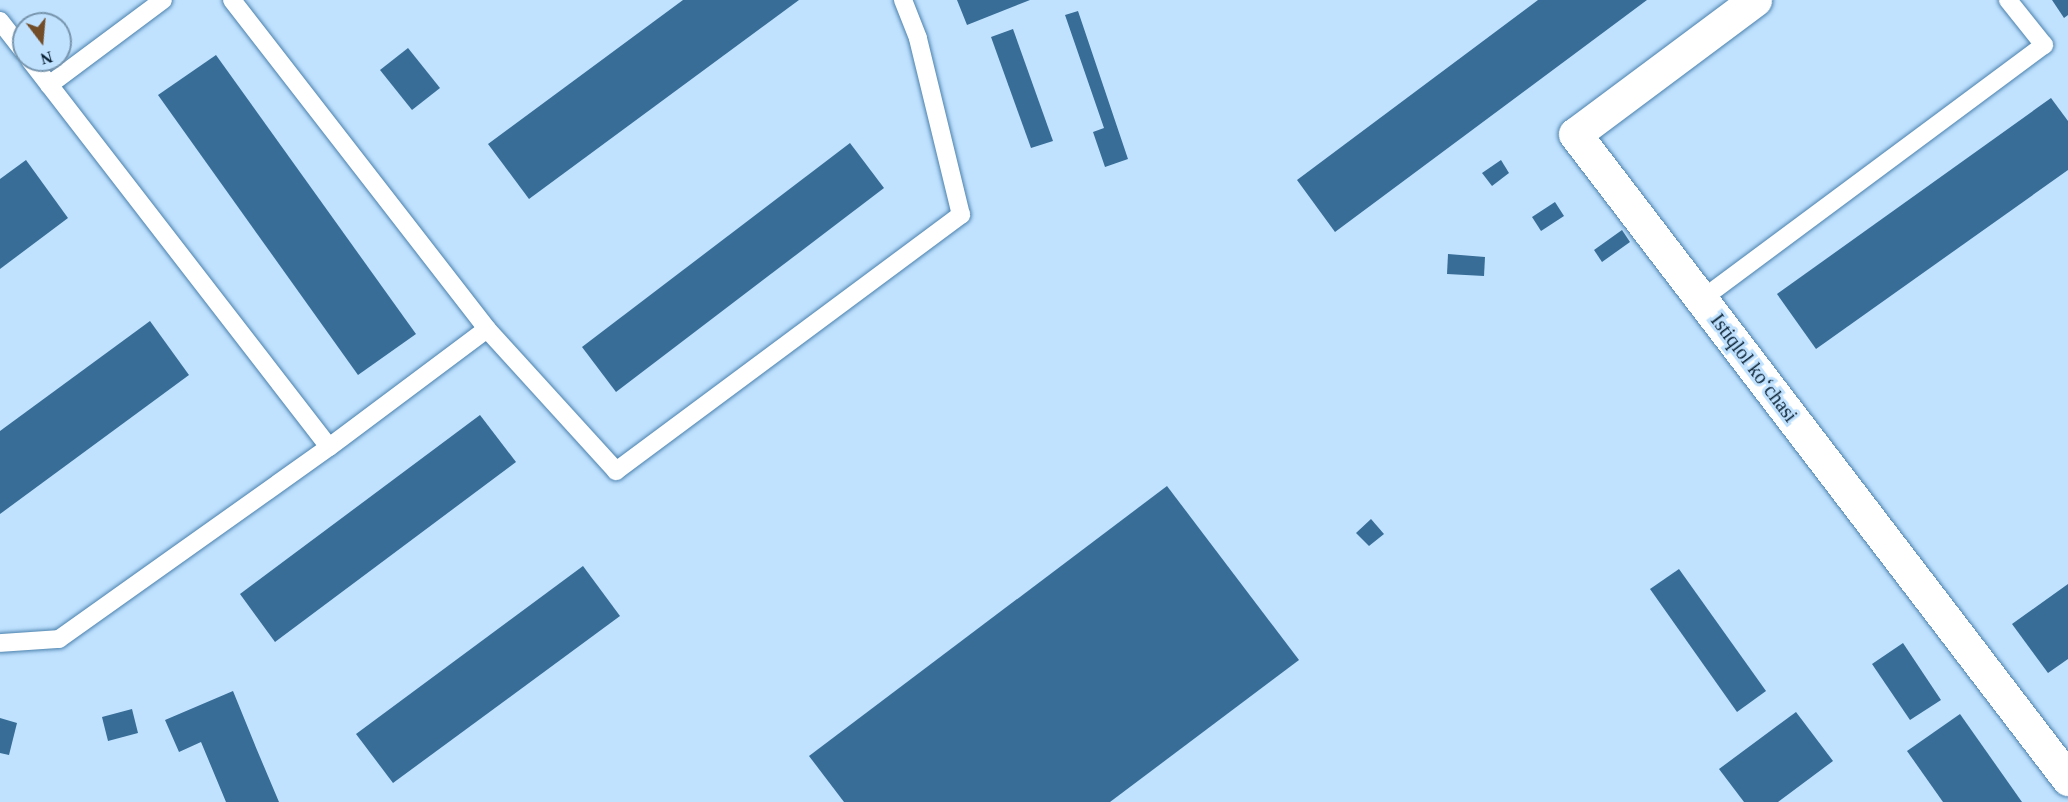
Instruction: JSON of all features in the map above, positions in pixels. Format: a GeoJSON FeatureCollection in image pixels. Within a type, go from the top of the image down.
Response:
{"type":"FeatureCollection","features":[{"type":"Feature","properties":{"kind":"street","name":"Istiqlol koʻchasi"},"geometry":{"type":"LineString","coordinates":[[1755,0],[1575,134],[2068,779]]}},
{"type":"Feature","properties":{"kind":"lane"},"geometry":{"type":"LineString","coordinates":[[49,85],[163,0]]}},
{"type":"Feature","properties":{"kind":"lane"},"geometry":{"type":"LineString","coordinates":[[232,0],[488,329],[616,471],[961,215],[918,38],[903,0]]}},
{"type":"Feature","properties":{"kind":"lane"},"geometry":{"type":"LineString","coordinates":[[1701,299],[2044,45],[2008,0]]}},
{"type":"Feature","properties":{"kind":"lane"},"geometry":{"type":"LineString","coordinates":[[0,21],[12,36]]}},
{"type":"Feature","properties":{"kind":"lane"},"geometry":{"type":"LineString","coordinates":[[39,72],[329,447]]}},
{"type":"Feature","properties":{"kind":"lane"},"geometry":{"type":"LineString","coordinates":[[0,643],[59,639],[329,447],[488,329]]}},
{"type":"Feature","properties":{"kind":"building"},"geometry":{"type":"Polygon","coordinates":[[[683,0],[799,0],[529,199],[488,144],[683,0]]]}},
{"type":"Feature","properties":{"kind":"building"},"geometry":{"type":"Polygon","coordinates":[[[957,0],[1030,0],[967,25],[957,0]]]}},
{"type":"Feature","properties":{"kind":"building"},"geometry":{"type":"Polygon","coordinates":[[[1538,0],[1647,0],[1335,232],[1297,180],[1538,0]]]}},
{"type":"Feature","properties":{"kind":"building"},"geometry":{"type":"Polygon","coordinates":[[[2052,0],[2068,0],[2068,15],[2064,18],[2052,0]]]}},
{"type":"Feature","properties":{"kind":"building"},"geometry":{"type":"Polygon","coordinates":[[[1078,11],[1128,159],[1105,167],[1093,132],[1104,128],[1065,15],[1078,11]]]}},
{"type":"Feature","properties":{"kind":"building"},"geometry":{"type":"Polygon","coordinates":[[[1013,29],[1053,141],[1031,148],[991,37],[1013,29]]]}},
{"type":"Feature","properties":{"kind":"building"},"geometry":{"type":"Polygon","coordinates":[[[408,48],[440,88],[412,110],[380,70],[408,48]]]}},
{"type":"Feature","properties":{"kind":"building"},"geometry":{"type":"Polygon","coordinates":[[[216,55],[416,334],[358,375],[158,95],[216,55]]]}},
{"type":"Feature","properties":{"kind":"building"},"geometry":{"type":"Polygon","coordinates":[[[2051,98],[2068,121],[2068,170],[1816,349],[1777,294],[2051,98]]]}},
{"type":"Feature","properties":{"kind":"building"},"geometry":{"type":"Polygon","coordinates":[[[850,143],[884,188],[616,392],[582,347],[850,143]]]}},
{"type":"Feature","properties":{"kind":"building"},"geometry":{"type":"Polygon","coordinates":[[[26,160],[68,218],[0,269],[0,179],[26,160]]]}},
{"type":"Feature","properties":{"kind":"building"},"geometry":{"type":"Polygon","coordinates":[[[1501,160],[1509,173],[1492,186],[1482,173],[1501,160]]]}},
{"type":"Feature","properties":{"kind":"building"},"geometry":{"type":"Polygon","coordinates":[[[1555,202],[1564,216],[1541,231],[1532,217],[1555,202]]]}},
{"type":"Feature","properties":{"kind":"building"},"geometry":{"type":"Polygon","coordinates":[[[1622,230],[1630,242],[1602,262],[1594,250],[1622,230]]]}},
{"type":"Feature","properties":{"kind":"building"},"geometry":{"type":"Polygon","coordinates":[[[1448,254],[1485,257],[1484,276],[1447,274],[1448,254]]]}},
{"type":"Feature","properties":{"kind":"building"},"geometry":{"type":"Polygon","coordinates":[[[150,321],[189,375],[0,514],[0,431],[150,321]]]}},
{"type":"Feature","properties":{"kind":"building"},"geometry":{"type":"Polygon","coordinates":[[[480,415],[516,462],[275,642],[240,594],[480,415]]]}},
{"type":"Feature","properties":{"kind":"building"},"geometry":{"type":"Polygon","coordinates":[[[1167,486],[1299,660],[1110,802],[844,802],[809,756],[1167,486]]]}},
{"type":"Feature","properties":{"kind":"building"},"geometry":{"type":"Polygon","coordinates":[[[1371,519],[1384,534],[1369,546],[1356,533],[1371,519]]]}},
{"type":"Feature","properties":{"kind":"building"},"geometry":{"type":"Polygon","coordinates":[[[583,566],[620,616],[393,783],[356,734],[583,566]]]}},
{"type":"Feature","properties":{"kind":"building"},"geometry":{"type":"Polygon","coordinates":[[[1679,569],[1766,691],[1737,712],[1650,589],[1679,569]]]}},
{"type":"Feature","properties":{"kind":"building"},"geometry":{"type":"Polygon","coordinates":[[[2068,584],[2068,659],[2048,673],[2012,624],[2068,584]]]}},
{"type":"Feature","properties":{"kind":"building"},"geometry":{"type":"Polygon","coordinates":[[[1903,643],[1941,700],[1910,720],[1872,664],[1903,643]]]}},
{"type":"Feature","properties":{"kind":"building"},"geometry":{"type":"Polygon","coordinates":[[[233,691],[279,802],[226,802],[201,742],[179,752],[165,720],[233,691]]]}},
{"type":"Feature","properties":{"kind":"building"},"geometry":{"type":"Polygon","coordinates":[[[132,709],[138,733],[108,741],[102,717],[132,709]]]}},
{"type":"Feature","properties":{"kind":"building"},"geometry":{"type":"Polygon","coordinates":[[[1796,712],[1833,761],[1778,802],[1744,802],[1719,769],[1796,712]]]}},
{"type":"Feature","properties":{"kind":"building"},"geometry":{"type":"Polygon","coordinates":[[[1960,714],[2022,802],[1943,802],[1907,751],[1960,714]]]}},
{"type":"Feature","properties":{"kind":"building"},"geometry":{"type":"Polygon","coordinates":[[[0,718],[17,723],[9,755],[0,753],[0,718]]]}}]}
